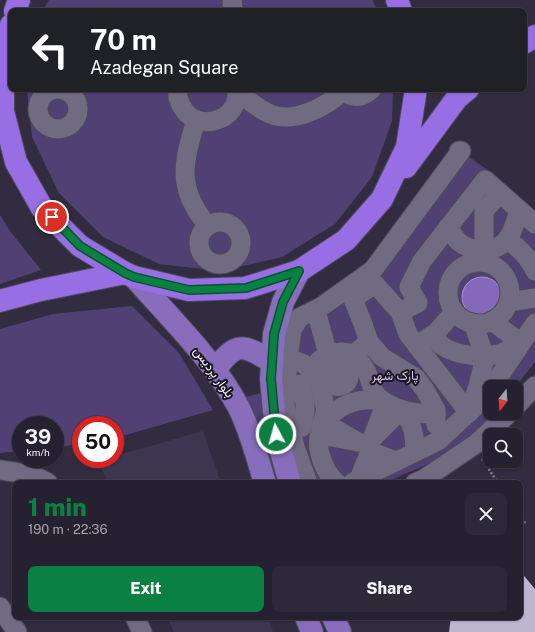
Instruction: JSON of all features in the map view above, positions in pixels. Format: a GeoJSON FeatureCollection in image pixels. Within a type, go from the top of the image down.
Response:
{"type":"FeatureCollection","features":[{"type":"Feature","properties":{"kind":"highway"},"geometry":{"type":"LineString","coordinates":[[0,26],[8,17]]}},
{"type":"Feature","properties":{"kind":"highway"},"geometry":{"type":"LineString","coordinates":[[8,37],[3,58],[3,111],[16,162],[42,208],[80,246],[130,275],[189,290],[246,288],[299,271],[346,240],[382,199],[457,98],[464,92]]}},
{"type":"Feature","properties":{"kind":"highway"},"geometry":{"type":"LineString","coordinates":[[382,199],[407,147],[416,92]]}},
{"type":"Feature","properties":{"kind":"highway"},"geometry":{"type":"LineString","coordinates":[[0,301],[41,290],[130,275]]}},
{"type":"Feature","properties":{"kind":"main road"},"geometry":{"type":"LineString","coordinates":[[289,480],[276,434],[271,379],[280,360],[274,334],[283,302],[299,271]]}},
{"type":"Feature","properties":{"kind":"main road","name":"بلوار پردیس"},"geometry":{"type":"LineString","coordinates":[[130,275],[195,346],[223,381],[239,408],[249,430],[264,480]]}},
{"type":"Feature","properties":{"kind":"main road"},"geometry":{"type":"LineString","coordinates":[[215,370],[224,357],[233,350],[243,348],[280,360]]}},
{"type":"Feature","properties":{"kind":"main road"},"geometry":{"type":"LineString","coordinates":[[307,620],[312,632]]}},
{"type":"Feature","properties":{"kind":"main road"},"geometry":{"type":"LineString","coordinates":[[334,620],[340,632]]}},
{"type":"Feature","properties":{"kind":"street"},"geometry":{"type":"LineString","coordinates":[[178,92],[179,103],[185,112],[196,120],[202,122],[213,122],[222,119],[236,104],[237,92]]}},
{"type":"Feature","properties":{"kind":"street"},"geometry":{"type":"LineString","coordinates":[[239,92],[256,106],[271,115],[284,116],[297,116],[314,111],[329,102],[340,92]]}},
{"type":"Feature","properties":{"kind":"street"},"geometry":{"type":"LineString","coordinates":[[346,92],[353,96],[359,96],[368,92]]}},
{"type":"Feature","properties":{"kind":"street"},"geometry":{"type":"LineString","coordinates":[[196,120],[186,163],[186,190],[191,202],[208,226]]}},
{"type":"Feature","properties":{"kind":"street"},"geometry":{"type":"LineString","coordinates":[[307,480],[297,452],[285,406],[280,360],[292,330],[299,318],[316,310],[373,270],[461,151],[459,151]]}},
{"type":"Feature","properties":{"kind":"street"},"geometry":{"type":"LineString","coordinates":[[418,303],[409,287],[422,261],[448,227],[476,206],[485,180],[535,224]]}},
{"type":"Feature","properties":{"kind":"street"},"geometry":{"type":"LineString","coordinates":[[476,206],[494,250],[503,272],[508,281],[510,291],[509,302],[505,311],[498,318],[478,325],[468,323],[459,318],[454,312],[448,301],[450,281],[455,272],[463,266],[473,262],[484,262],[494,250],[513,229],[519,210]]}},
{"type":"Feature","properties":{"kind":"street"},"geometry":{"type":"LineString","coordinates":[[448,227],[459,242],[468,264]]}},
{"type":"Feature","properties":{"kind":"street"},"geometry":{"type":"LineString","coordinates":[[459,242],[470,248],[494,250],[520,249],[528,257],[535,271]]}},
{"type":"Feature","properties":{"kind":"street"},"geometry":{"type":"LineString","coordinates":[[434,443],[436,410],[425,390],[416,378],[382,357],[369,342],[353,299],[375,284],[400,312],[408,334],[469,413]]}},
{"type":"Feature","properties":{"kind":"street"},"geometry":{"type":"LineString","coordinates":[[400,312],[418,303],[448,293]]}},
{"type":"Feature","properties":{"kind":"street"},"geometry":{"type":"LineString","coordinates":[[509,302],[535,298]]}},
{"type":"Feature","properties":{"kind":"street"},"geometry":{"type":"LineString","coordinates":[[316,310],[316,395],[318,450],[326,470],[334,480]]}},
{"type":"Feature","properties":{"kind":"street"},"geometry":{"type":"LineString","coordinates":[[417,346],[432,335],[433,336],[454,312]]}},
{"type":"Feature","properties":{"kind":"street"},"geometry":{"type":"LineString","coordinates":[[492,321],[521,343]]}},
{"type":"Feature","properties":{"kind":"street"},"geometry":{"type":"LineString","coordinates":[[497,380],[535,323]]}},
{"type":"Feature","properties":{"kind":"street"},"geometry":{"type":"LineString","coordinates":[[469,413],[478,386],[485,357],[473,324]]}},
{"type":"Feature","properties":{"kind":"street"},"geometry":{"type":"LineString","coordinates":[[433,336],[441,345],[451,350],[468,355],[485,357],[502,353],[521,343]]}},
{"type":"Feature","properties":{"kind":"street"},"geometry":{"type":"LineString","coordinates":[[285,406],[316,395],[352,355],[369,342]]}},
{"type":"Feature","properties":{"kind":"street"},"geometry":{"type":"LineString","coordinates":[[352,355],[363,365],[369,377],[370,387],[378,397],[402,410],[415,414],[436,414]]}},
{"type":"Feature","properties":{"kind":"street"},"geometry":{"type":"LineString","coordinates":[[280,360],[304,364],[316,395],[321,428],[311,442],[297,452]]}},
{"type":"Feature","properties":{"kind":"street"},"geometry":{"type":"LineString","coordinates":[[523,399],[535,386]]}},
{"type":"Feature","properties":{"kind":"street"},"geometry":{"type":"LineString","coordinates":[[316,395],[333,412],[344,406],[359,401],[374,400],[405,415],[411,425],[414,437],[415,452]]}},
{"type":"Feature","properties":{"kind":"street"},"geometry":{"type":"LineString","coordinates":[[316,395],[365,443],[396,461]]}},
{"type":"Feature","properties":{"kind":"street"},"geometry":{"type":"LineString","coordinates":[[357,480],[438,441],[483,401]]}},
{"type":"Feature","properties":{"kind":"street"},"geometry":{"type":"LineString","coordinates":[[355,480],[365,443],[392,408]]}},
{"type":"Feature","properties":{"kind":"street"},"geometry":{"type":"LineString","coordinates":[[422,480],[473,446],[501,420]]}},
{"type":"Feature","properties":{"kind":"street"},"geometry":{"type":"LineString","coordinates":[[0,470],[40,479]]}},
{"type":"Feature","properties":{"kind":"street"},"geometry":{"type":"LineString","coordinates":[[0,607],[17,632]]}},
{"type":"Feature","properties":{"kind":"street"},"geometry":{"type":"LineString","coordinates":[[136,620],[142,632]]}},
{"type":"Feature","properties":{"kind":"path"},"geometry":{"type":"LineString","coordinates":[[473,446],[496,480]]}},
{"type":"Feature","properties":{"kind":"shaded area"},"geometry":{"type":"Polygon","coordinates":[[[482,277],[490,279],[496,283],[500,289],[502,297],[500,305],[496,311],[490,315],[482,317],[474,315],[468,311],[464,305],[462,297],[464,289],[468,283],[474,279],[482,277]]]}},
{"type":"Feature","properties":{"kind":"shaded area"},"geometry":{"type":"Polygon","coordinates":[[[203,431],[220,480],[107,480],[101,468],[124,468],[124,453],[203,431]]]}},
{"type":"Feature","properties":{"kind":"shaded area"},"geometry":{"type":"Polygon","coordinates":[[[168,620],[269,620],[273,632],[174,632],[168,620]]]}},
{"type":"Feature","properties":{"kind":"green space"},"geometry":{"type":"Polygon","coordinates":[[[49,0],[372,0],[376,8],[44,8],[49,0]]]}},
{"type":"Feature","properties":{"kind":"green space"},"geometry":{"type":"Polygon","coordinates":[[[27,92],[393,92],[392,121],[372,177],[335,224],[282,257],[221,271],[159,264],[103,237],[59,193],[32,137],[27,92]]]}},
{"type":"Feature","properties":{"kind":"green space","name":"پارک شهر"},"geometry":{"type":"Polygon","coordinates":[[[461,151],[493,174],[535,215],[535,362],[521,380],[483,380],[483,420],[487,420],[451,454],[391,480],[300,480],[284,429],[297,327],[339,297],[461,151]]]}},
{"type":"Feature","properties":{"kind":"green space"},"geometry":{"type":"Polygon","coordinates":[[[0,215],[10,231],[41,270],[0,284],[0,215]]]}},
{"type":"Feature","properties":{"kind":"green space"},"geometry":{"type":"Polygon","coordinates":[[[132,306],[179,353],[213,410],[124,435],[124,416],[72,416],[72,445],[64,446],[64,416],[12,416],[12,452],[0,453],[0,329],[53,314],[132,306]]]}},
{"type":"Feature","properties":{"kind":"green space"},"geometry":{"type":"Polygon","coordinates":[[[261,393],[279,480],[273,480],[242,398],[261,393]]]}},
{"type":"Feature","properties":{"kind":"building"},"geometry":{"type":"Polygon","coordinates":[[[523,575],[535,589],[535,632],[449,632],[451,620],[523,620],[523,575]]]}},
{"type":"Feature","properties":{"kind":"route"},"geometry":{"type":"LineString","coordinates":[[52,217],[80,246],[125,273],[134,277],[189,290],[246,288],[299,271],[283,302],[274,334],[271,379],[276,434]]}}]}
